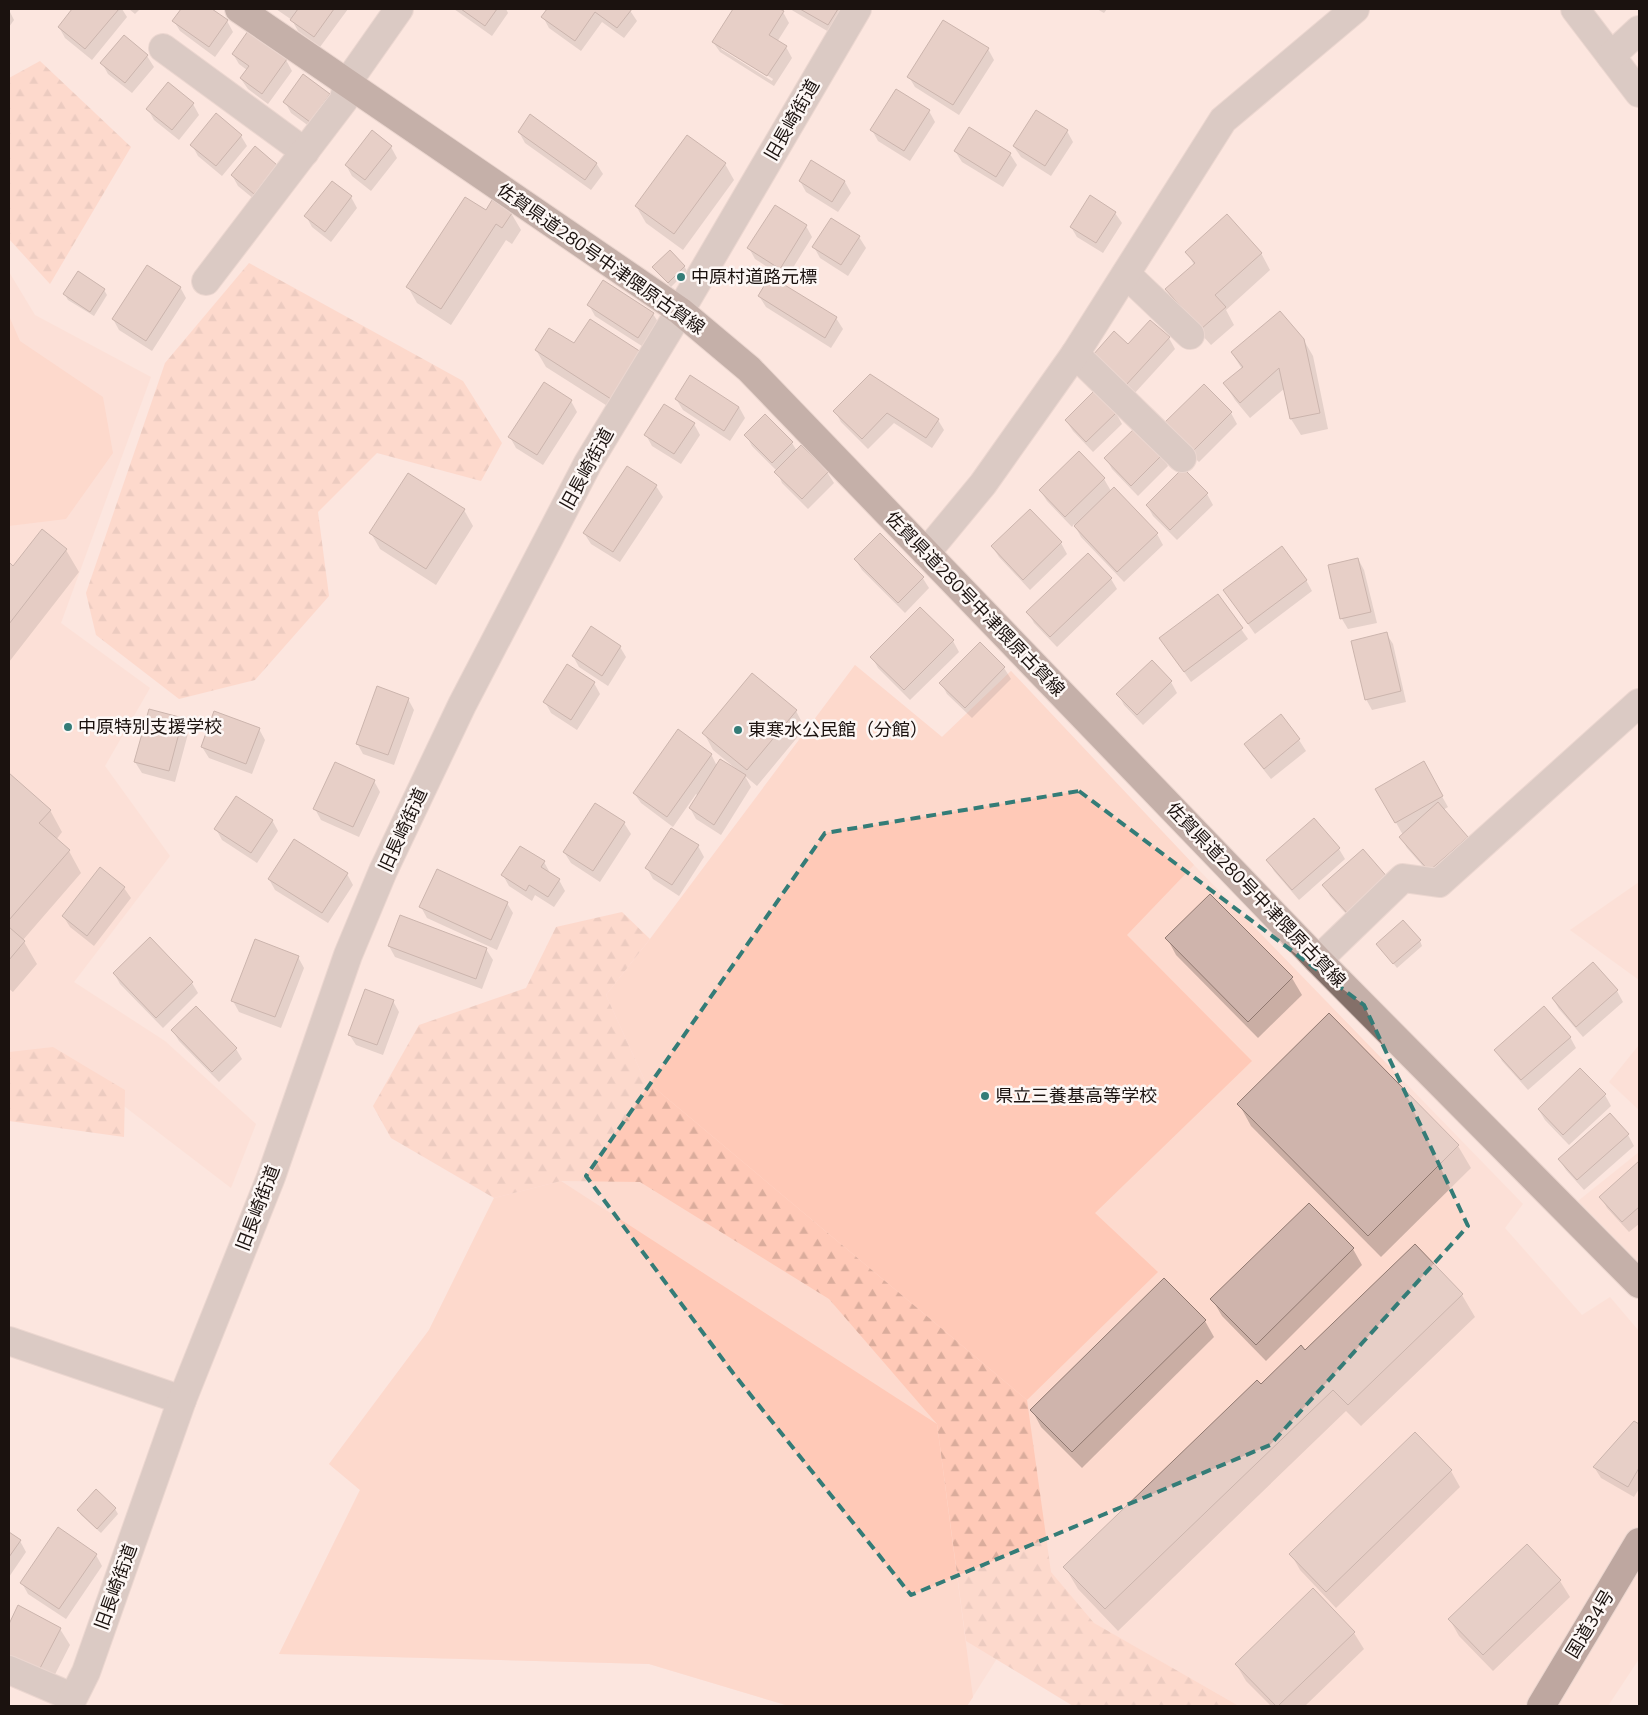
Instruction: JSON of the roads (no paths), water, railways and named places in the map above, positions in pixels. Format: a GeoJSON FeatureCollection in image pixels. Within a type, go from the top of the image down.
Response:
{"type":"FeatureCollection","features":[{"type":"Feature","properties":{"kind":"highway","name":"国道34号"},"geometry":{"type":"LineString","coordinates":[[1541,1706],[1639,1542]]}},
{"type":"Feature","properties":{"kind":"main road","name":"佐賀県道280号中津隈原古賀線"},"geometry":{"type":"LineString","coordinates":[[239,9],[680,311],[749,369],[1318,960],[1639,1284]]}},
{"type":"Feature","properties":{"kind":"street"},"geometry":{"type":"LineString","coordinates":[[206,281],[344,100],[347,83],[398,9]]}},
{"type":"Feature","properties":{"kind":"street","name":"旧長崎街道"},"geometry":{"type":"LineString","coordinates":[[71,1702],[86,1672],[182,1400],[271,1177],[348,955],[383,871],[462,705],[588,463],[680,311],[857,9]]}},
{"type":"Feature","properties":{"kind":"street"},"geometry":{"type":"LineString","coordinates":[[926,553],[983,484],[1075,354],[1223,120],[1355,9]]}},
{"type":"Feature","properties":{"kind":"street"},"geometry":{"type":"LineString","coordinates":[[1575,9],[1639,93]]}},
{"type":"Feature","properties":{"kind":"street"},"geometry":{"type":"LineString","coordinates":[[1611,56],[1639,30]]}},
{"type":"Feature","properties":{"kind":"street"},"geometry":{"type":"LineString","coordinates":[[162,48],[305,152]]}},
{"type":"Feature","properties":{"kind":"street"},"geometry":{"type":"LineString","coordinates":[[1126,274],[1190,335]]}},
{"type":"Feature","properties":{"kind":"street"},"geometry":{"type":"LineString","coordinates":[[1075,354],[1182,458]]}},
{"type":"Feature","properties":{"kind":"street"},"geometry":{"type":"LineString","coordinates":[[1318,960],[1403,878],[1439,883],[1639,703]]}},
{"type":"Feature","properties":{"kind":"street"},"geometry":{"type":"LineString","coordinates":[[9,1341],[182,1400]]}},
{"type":"Feature","properties":{"kind":"street"},"geometry":{"type":"LineString","coordinates":[[9,1670],[71,1702]]}},
{"type":"Feature","properties":{"kind":"place","name":"中原村道路元標"},"geometry":{"type":"Point","coordinates":[681,277]}},
{"type":"Feature","properties":{"kind":"place","name":"中原特別支援学校"},"geometry":{"type":"Point","coordinates":[68,727]}},
{"type":"Feature","properties":{"kind":"place","name":"東寒水公民館（分館）"},"geometry":{"type":"Point","coordinates":[738,730]}},
{"type":"Feature","properties":{"kind":"place","name":"県立三養基高等学校"},"geometry":{"type":"Point","coordinates":[985,1096]}}]}
